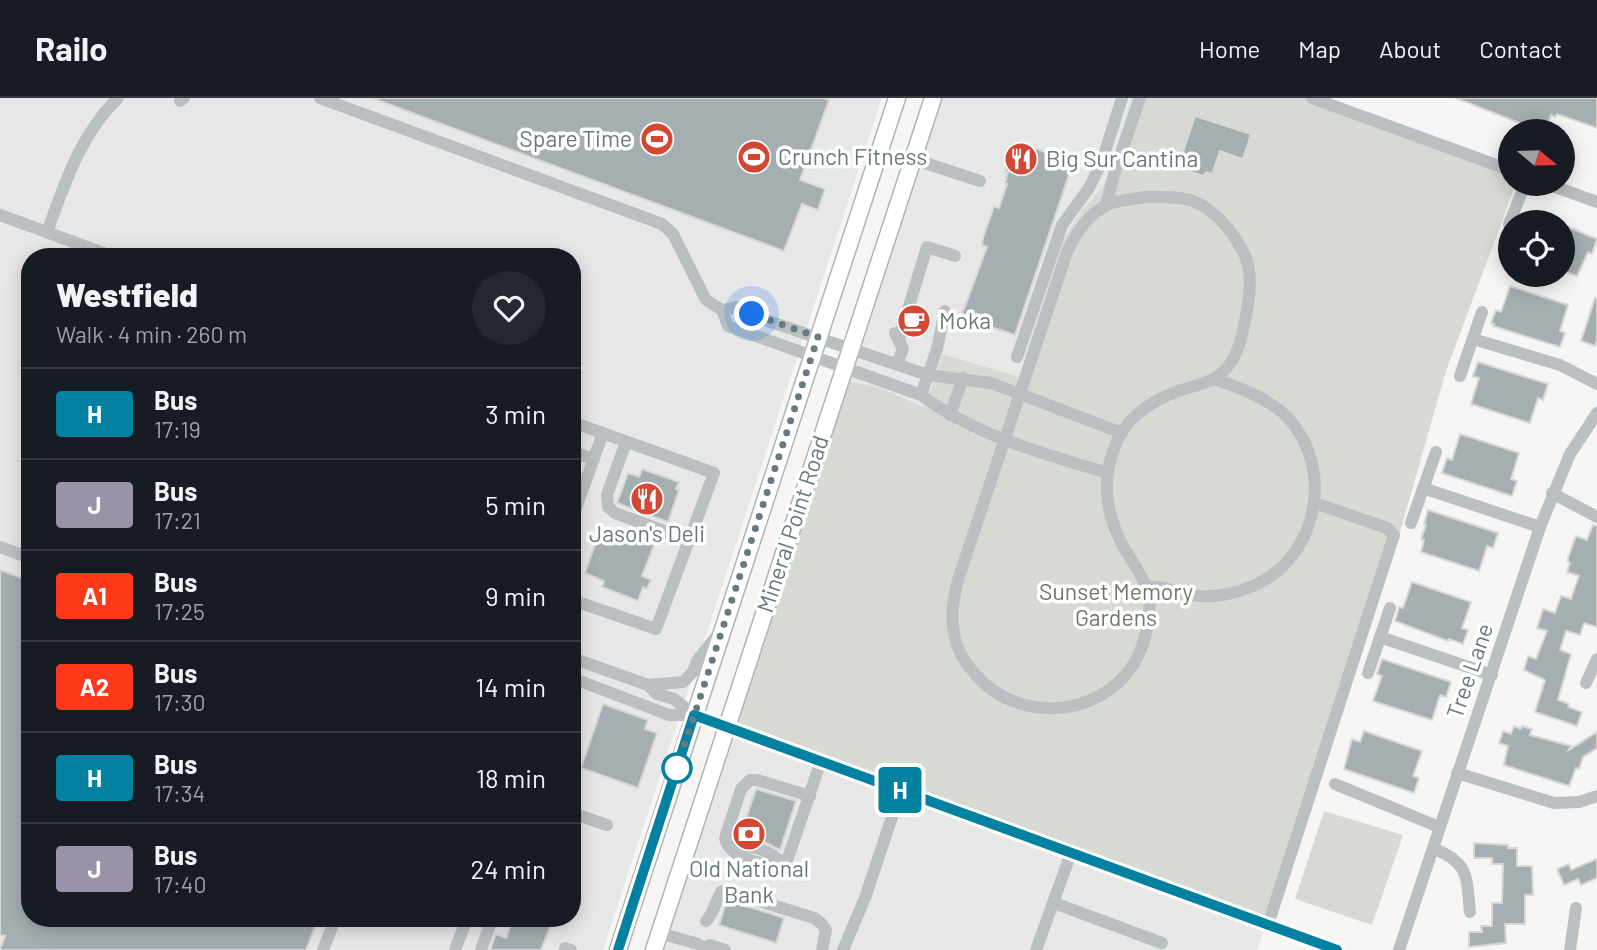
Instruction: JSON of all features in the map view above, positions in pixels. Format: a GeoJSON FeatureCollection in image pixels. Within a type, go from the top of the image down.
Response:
{"type":"FeatureCollection","features":[{"type":"Feature","properties":{"kind":"main road","name":"Mineral Point Road"},"geometry":{"type":"LineString","coordinates":[[654,950],[933,98]]}},
{"type":"Feature","properties":{"kind":"main road","name":"Mineral Point Road"},"geometry":{"type":"LineString","coordinates":[[618,950],[812,357],[892,99]]}},
{"type":"Feature","properties":{"kind":"street"},"geometry":{"type":"LineString","coordinates":[[47,232],[79,149],[97,121],[118,98]]}},
{"type":"Feature","properties":{"kind":"street"},"geometry":{"type":"LineString","coordinates":[[320,98],[662,224],[673,234],[706,300],[722,310],[728,327],[921,395],[979,431],[1107,473]]}},
{"type":"Feature","properties":{"kind":"street"},"geometry":{"type":"LineString","coordinates":[[1017,358],[1062,225],[1089,188],[1102,161],[1122,98]]}},
{"type":"Feature","properties":{"kind":"street"},"geometry":{"type":"LineString","coordinates":[[1106,205],[1140,98]]}},
{"type":"Feature","properties":{"kind":"street"},"geometry":{"type":"LineString","coordinates":[[1312,98],[1498,166]]}},
{"type":"Feature","properties":{"kind":"street"},"geometry":{"type":"LineString","coordinates":[[912,159],[980,181]]}},
{"type":"Feature","properties":{"kind":"street"},"geometry":{"type":"LineString","coordinates":[[1575,194],[1597,202]]}},
{"type":"Feature","properties":{"kind":"street"},"geometry":{"type":"LineString","coordinates":[[1145,197],[1177,198],[1205,208],[1229,229],[1246,259],[1250,282],[1249,301],[1241,340],[1222,373],[1214,379],[1151,404],[1131,419],[1122,433],[1107,473],[1105,487],[1109,515],[1147,587],[1149,611],[1141,649],[1131,668],[1105,694],[1070,707],[1032,708],[996,693],[981,681],[960,655],[955,638],[953,604],[1067,252],[1075,235],[1106,205],[1145,197]]}},
{"type":"Feature","properties":{"kind":"street"},"geometry":{"type":"LineString","coordinates":[[0,215],[90,248]]}},
{"type":"Feature","properties":{"kind":"street"},"geometry":{"type":"LineString","coordinates":[[897,364],[903,349],[899,339],[927,247],[955,256]]}},
{"type":"Feature","properties":{"kind":"street"},"geometry":{"type":"LineString","coordinates":[[722,310],[737,307],[928,374],[991,383],[1118,429],[1122,433]]}},
{"type":"Feature","properties":{"kind":"street"},"geometry":{"type":"LineString","coordinates":[[921,395],[939,341],[945,311]]}},
{"type":"Feature","properties":{"kind":"street"},"geometry":{"type":"LineString","coordinates":[[1460,376],[1482,313]]}},
{"type":"Feature","properties":{"kind":"street"},"geometry":{"type":"LineString","coordinates":[[1473,339],[1560,365],[1597,384]]}},
{"type":"Feature","properties":{"kind":"street"},"geometry":{"type":"LineString","coordinates":[[950,415],[963,378]]}},
{"type":"Feature","properties":{"kind":"street"},"geometry":{"type":"LineString","coordinates":[[1147,587],[1160,586],[1199,596],[1233,592],[1261,583],[1284,565],[1300,544],[1315,503],[1314,475],[1308,453],[1289,419],[1268,403],[1214,379]]}},
{"type":"Feature","properties":{"kind":"street","name":"Tree Lane"},"geometry":{"type":"LineString","coordinates":[[1399,950],[1552,493],[1570,454],[1597,413]]}},
{"type":"Feature","properties":{"kind":"street"},"geometry":{"type":"LineString","coordinates":[[581,425],[713,473],[656,629],[581,603]]}},
{"type":"Feature","properties":{"kind":"street"},"geometry":{"type":"LineString","coordinates":[[581,494],[603,433]]}},
{"type":"Feature","properties":{"kind":"street"},"geometry":{"type":"LineString","coordinates":[[626,442],[607,495],[608,507],[615,513],[689,540]]}},
{"type":"Feature","properties":{"kind":"street"},"geometry":{"type":"LineString","coordinates":[[1412,523],[1436,452]]}},
{"type":"Feature","properties":{"kind":"street"},"geometry":{"type":"LineString","coordinates":[[581,455],[594,459]]}},
{"type":"Feature","properties":{"kind":"street"},"geometry":{"type":"LineString","coordinates":[[1423,488],[1540,527]]}},
{"type":"Feature","properties":{"kind":"street"},"geometry":{"type":"LineString","coordinates":[[1552,493],[1597,517]]}},
{"type":"Feature","properties":{"kind":"street"},"geometry":{"type":"LineString","coordinates":[[1268,925],[1394,535],[1387,528],[1315,503]]}},
{"type":"Feature","properties":{"kind":"street"},"geometry":{"type":"LineString","coordinates":[[0,547],[21,555]]}},
{"type":"Feature","properties":{"kind":"street"},"geometry":{"type":"LineString","coordinates":[[1368,673],[1390,608]]}},
{"type":"Feature","properties":{"kind":"street"},"geometry":{"type":"LineString","coordinates":[[581,661],[648,685],[683,682],[724,627]]}},
{"type":"Feature","properties":{"kind":"street"},"geometry":{"type":"LineString","coordinates":[[1380,637],[1492,675]]}},
{"type":"Feature","properties":{"kind":"street"},"geometry":{"type":"LineString","coordinates":[[1586,683],[1597,659]]}},
{"type":"Feature","properties":{"kind":"street"},"geometry":{"type":"LineString","coordinates":[[581,683],[669,715],[694,715]]}},
{"type":"Feature","properties":{"kind":"street"},"geometry":{"type":"LineString","coordinates":[[648,685],[657,694],[674,699],[694,715],[1336,950]]}},
{"type":"Feature","properties":{"kind":"street"},"geometry":{"type":"LineString","coordinates":[[810,796],[750,780],[741,789],[725,838],[726,843],[737,855],[765,865],[774,866],[788,858],[792,850],[810,796],[821,761]]}},
{"type":"Feature","properties":{"kind":"street"},"geometry":{"type":"LineString","coordinates":[[1457,773],[1554,803],[1579,802],[1597,796]]}},
{"type":"Feature","properties":{"kind":"street"},"geometry":{"type":"LineString","coordinates":[[1335,785],[1439,827]]}},
{"type":"Feature","properties":{"kind":"street"},"geometry":{"type":"LineString","coordinates":[[843,950],[865,898],[901,790]]}},
{"type":"Feature","properties":{"kind":"street"},"geometry":{"type":"LineString","coordinates":[[581,816],[607,825]]}},
{"type":"Feature","properties":{"kind":"street"},"geometry":{"type":"LineString","coordinates":[[1433,848],[1457,861],[1465,872],[1470,912]]}},
{"type":"Feature","properties":{"kind":"street"},"geometry":{"type":"LineString","coordinates":[[1036,950],[1071,853]]}},
{"type":"Feature","properties":{"kind":"street"},"geometry":{"type":"LineString","coordinates":[[706,921],[722,891],[730,892],[814,918],[825,930],[822,950]]}},
{"type":"Feature","properties":{"kind":"street"},"geometry":{"type":"LineString","coordinates":[[1054,903],[1162,943]]}},
{"type":"Feature","properties":{"kind":"street"},"geometry":{"type":"LineString","coordinates":[[1570,950],[1576,908]]}},
{"type":"Feature","properties":{"kind":"street"},"geometry":{"type":"LineString","coordinates":[[323,950],[332,927]]}},
{"type":"Feature","properties":{"kind":"street"},"geometry":{"type":"LineString","coordinates":[[455,950],[464,927]]}},
{"type":"Feature","properties":{"kind":"street"},"geometry":{"type":"LineString","coordinates":[[481,950],[489,927]]}},
{"type":"Feature","properties":{"kind":"street"},"geometry":{"type":"LineString","coordinates":[[660,933],[701,946],[710,945],[725,950]]}},
{"type":"Feature","properties":{"kind":"shaded area"},"geometry":{"type":"Polygon","coordinates":[[[0,98],[882,98],[603,950],[0,950],[0,98]]]}},
{"type":"Feature","properties":{"kind":"shaded area"},"geometry":{"type":"Polygon","coordinates":[[[933,98],[1132,98],[1104,185],[1081,212],[1019,378],[943,354],[924,407],[879,387],[840,380],[933,98]]]}},
{"type":"Feature","properties":{"kind":"shaded area"},"geometry":{"type":"Polygon","coordinates":[[[727,727],[1266,924],[1257,950],[654,950],[727,727]]]}},
{"type":"Feature","properties":{"kind":"green space","name":"Sunset Memory Gardens"},"geometry":{"type":"Polygon","coordinates":[[[1132,98],[1312,98],[1498,166],[1498,196],[1512,196],[1506,210],[1498,210],[1498,232],[1446,371],[1400,532],[1277,910],[1266,924],[727,727],[840,380],[879,387],[924,407],[943,354],[1019,377],[1062,242],[1081,212],[1104,185],[1132,98]]]}},
{"type":"Feature","properties":{"kind":"green space"},"geometry":{"type":"Polygon","coordinates":[[[1324,811],[1403,835],[1372,925],[1295,899],[1324,811]]]}},
{"type":"Feature","properties":{"kind":"building"},"geometry":{"type":"Polygon","coordinates":[[[372,98],[823,98],[829,100],[800,180],[825,189],[818,210],[802,204],[784,251],[372,98]]]}},
{"type":"Feature","properties":{"kind":"building"},"geometry":{"type":"Polygon","coordinates":[[[1456,98],[1597,98],[1597,128],[1557,114],[1556,117],[1551,115],[1550,119],[1509,119],[1456,98]]]}},
{"type":"Feature","properties":{"kind":"building"},"geometry":{"type":"Polygon","coordinates":[[[1195,116],[1251,134],[1243,159],[1220,151],[1212,174],[1206,172],[1204,176],[1185,170],[1186,166],[1179,164],[1195,116]]]}},
{"type":"Feature","properties":{"kind":"building"},"geometry":{"type":"Polygon","coordinates":[[[1014,144],[1026,148],[1027,145],[1073,163],[1015,335],[961,317],[987,247],[982,245],[983,238],[994,206],[999,208],[1007,184],[1008,172],[1005,172],[1014,144]]]}},
{"type":"Feature","properties":{"kind":"building"},"geometry":{"type":"Polygon","coordinates":[[[1575,230],[1597,239],[1592,254],[1588,252],[1577,276],[1575,230]]]}},
{"type":"Feature","properties":{"kind":"building"},"geometry":{"type":"Polygon","coordinates":[[[1510,287],[1568,305],[1560,331],[1565,333],[1560,347],[1493,326],[1491,323],[1496,310],[1501,312],[1510,287]]]}},
{"type":"Feature","properties":{"kind":"building"},"geometry":{"type":"Polygon","coordinates":[[[1595,298],[1597,340],[1595,346],[1581,341],[1595,298]]]}},
{"type":"Feature","properties":{"kind":"building"},"geometry":{"type":"Polygon","coordinates":[[[1478,362],[1548,384],[1543,400],[1538,398],[1530,423],[1471,404],[1479,378],[1473,376],[1478,362]]]}},
{"type":"Feature","properties":{"kind":"building"},"geometry":{"type":"Polygon","coordinates":[[[1460,434],[1519,453],[1511,479],[1517,481],[1512,496],[1442,473],[1447,458],[1452,460],[1460,434]]]}},
{"type":"Feature","properties":{"kind":"building","name":"Jason's Deli"},"geometry":{"type":"Polygon","coordinates":[[[642,469],[679,482],[676,489],[679,490],[668,522],[617,503],[628,473],[639,477],[642,469]]]}},
{"type":"Feature","properties":{"kind":"building"},"geometry":{"type":"Polygon","coordinates":[[[1428,510],[1498,533],[1493,548],[1487,546],[1479,571],[1421,552],[1424,540],[1421,539],[1428,510]]]}},
{"type":"Feature","properties":{"kind":"building"},"geometry":{"type":"Polygon","coordinates":[[[1593,525],[1597,526],[1597,627],[1584,623],[1580,635],[1566,631],[1560,650],[1571,654],[1558,700],[1582,712],[1577,726],[1535,712],[1545,680],[1524,670],[1528,656],[1536,659],[1547,631],[1537,628],[1543,609],[1555,613],[1561,596],[1571,599],[1579,576],[1567,572],[1570,563],[1568,558],[1576,536],[1587,540],[1593,525]]]}},
{"type":"Feature","properties":{"kind":"building"},"geometry":{"type":"Polygon","coordinates":[[[605,531],[614,534],[615,531],[654,545],[642,576],[651,580],[647,589],[643,587],[638,601],[602,587],[604,581],[585,573],[596,542],[600,543],[605,531]]]}},
{"type":"Feature","properties":{"kind":"building"},"geometry":{"type":"Polygon","coordinates":[[[0,570],[21,578],[21,927],[315,927],[306,950],[0,950],[5,936],[0,935],[0,570]]]}},
{"type":"Feature","properties":{"kind":"building"},"geometry":{"type":"Polygon","coordinates":[[[1412,582],[1471,602],[1462,628],[1468,630],[1463,644],[1395,621],[1399,607],[1403,608],[1412,582]]]}},
{"type":"Feature","properties":{"kind":"building"},"geometry":{"type":"Polygon","coordinates":[[[1382,659],[1451,682],[1446,697],[1440,695],[1432,720],[1373,701],[1382,676],[1377,674],[1382,659]]]}},
{"type":"Feature","properties":{"kind":"building"},"geometry":{"type":"Polygon","coordinates":[[[603,704],[648,720],[645,729],[657,733],[638,788],[581,768],[603,704]]]}},
{"type":"Feature","properties":{"kind":"building"},"geometry":{"type":"Polygon","coordinates":[[[1514,726],[1532,729],[1530,735],[1571,746],[1569,750],[1597,732],[1597,748],[1583,757],[1569,786],[1504,765],[1508,746],[1499,743],[1503,731],[1511,734],[1514,726]]]}},
{"type":"Feature","properties":{"kind":"building"},"geometry":{"type":"Polygon","coordinates":[[[1364,731],[1422,751],[1413,776],[1419,778],[1414,793],[1344,769],[1352,739],[1360,742],[1364,731]]]}},
{"type":"Feature","properties":{"kind":"building"},"geometry":{"type":"Polygon","coordinates":[[[756,789],[796,801],[780,850],[761,840],[740,837],[756,789]]]}},
{"type":"Feature","properties":{"kind":"building"},"geometry":{"type":"Polygon","coordinates":[[[1474,843],[1517,848],[1517,866],[1532,866],[1533,895],[1525,895],[1525,924],[1505,924],[1506,943],[1469,947],[1469,932],[1482,932],[1481,926],[1492,926],[1492,903],[1502,903],[1503,864],[1492,864],[1492,858],[1474,858],[1474,843]]]}},
{"type":"Feature","properties":{"kind":"building"},"geometry":{"type":"Polygon","coordinates":[[[1597,859],[1597,878],[1581,885],[1578,879],[1564,885],[1557,869],[1569,864],[1571,870],[1597,859]]]}},
{"type":"Feature","properties":{"kind":"building"},"geometry":{"type":"Polygon","coordinates":[[[727,900],[784,918],[776,943],[719,925],[727,900]]]}},
{"type":"Feature","properties":{"kind":"building"},"geometry":{"type":"Polygon","coordinates":[[[510,927],[550,927],[541,950],[490,950],[496,934],[506,938],[510,927]]]}},
{"type":"Feature","properties":{"kind":"bus line","name":"H"},"geometry":{"type":"LineString","coordinates":[[618,950],[694,715],[1337,950]]}},
{"type":"Feature","properties":{"kind":"place","name":"Spare Time"},"geometry":{"type":"Point","coordinates":[657,139]}},
{"type":"Feature","properties":{"kind":"place","name":"Crunch Fitness"},"geometry":{"type":"Point","coordinates":[754,157]}},
{"type":"Feature","properties":{"kind":"place","name":"Big Sur Cantina"},"geometry":{"type":"Point","coordinates":[1021,159]}},
{"type":"Feature","properties":{"kind":"place","name":"Moka"},"geometry":{"type":"Point","coordinates":[914,321]}},
{"type":"Feature","properties":{"kind":"place","name":"Jason's Deli"},"geometry":{"type":"Point","coordinates":[647,499]}},
{"type":"Feature","properties":{"kind":"place","name":"Old National Bank"},"geometry":{"type":"Point","coordinates":[749,834]}},
{"type":"Feature","properties":{"kind":"route"},"geometry":{"type":"LineString","coordinates":[[677,768],[818,337],[752,314]]}}]}
